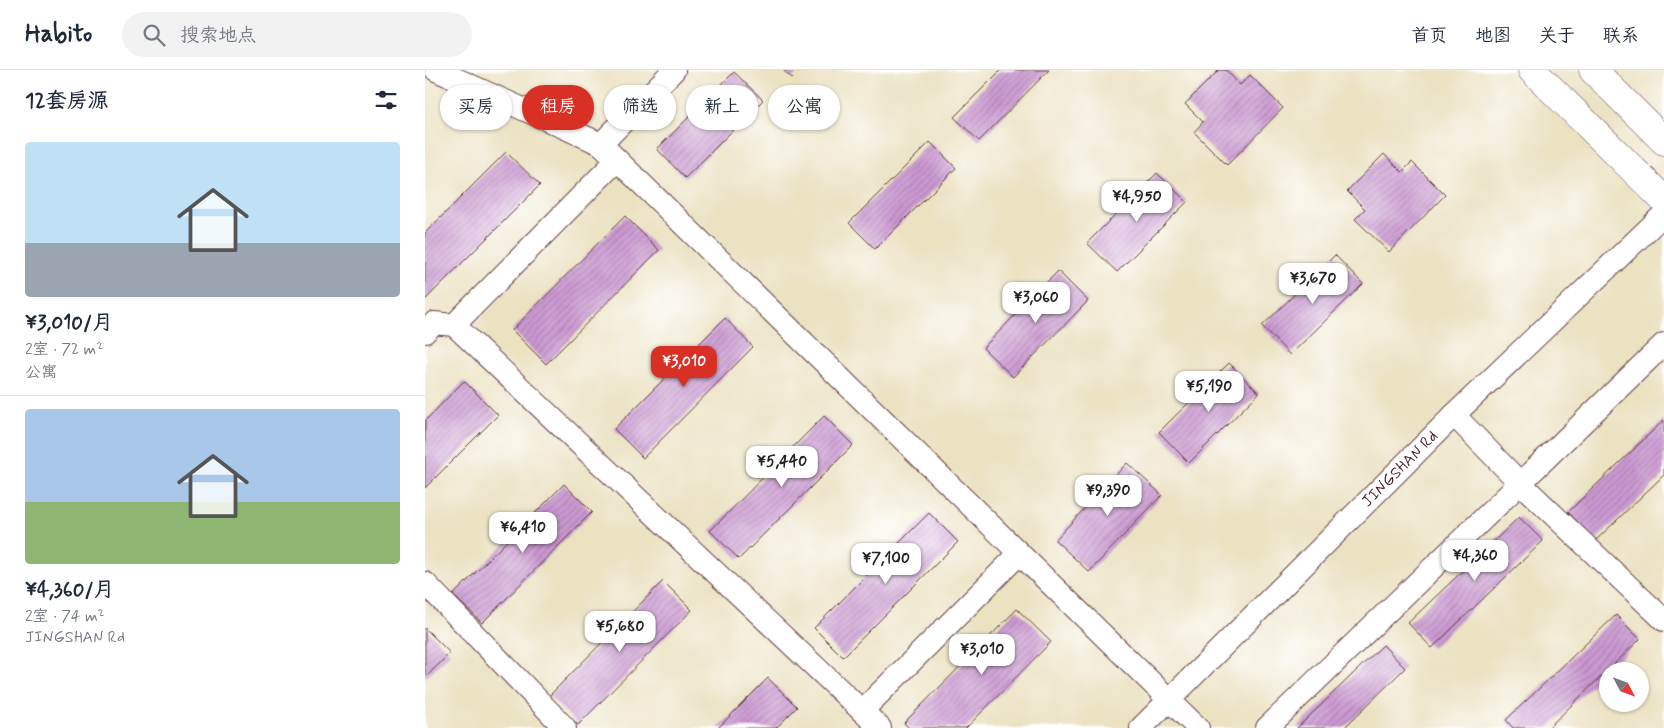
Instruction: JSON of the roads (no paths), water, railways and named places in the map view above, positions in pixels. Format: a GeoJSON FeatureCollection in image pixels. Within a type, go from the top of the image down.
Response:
{"type":"FeatureCollection","features":[{"type":"Feature","properties":{"kind":"main road"},"geometry":{"type":"LineString","coordinates":[[1532,70],[1664,200]]}},
{"type":"Feature","properties":{"kind":"main road"},"geometry":{"type":"LineString","coordinates":[[1593,70],[1664,141]]}},
{"type":"Feature","properties":{"kind":"street"},"geometry":{"type":"LineString","coordinates":[[437,70],[609,153],[1198,728]]}},
{"type":"Feature","properties":{"kind":"street"},"geometry":{"type":"LineString","coordinates":[[454,325],[609,153],[674,70]]}},
{"type":"Feature","properties":{"kind":"street","name":"JINGSHAN Rd"},"geometry":{"type":"LineString","coordinates":[[1141,728],[1454,414],[1664,214]]}},
{"type":"Feature","properties":{"kind":"street"},"geometry":{"type":"LineString","coordinates":[[425,332],[434,324],[454,325],[880,728]]}},
{"type":"Feature","properties":{"kind":"street"},"geometry":{"type":"LineString","coordinates":[[1267,728],[1664,344]]}},
{"type":"Feature","properties":{"kind":"street"},"geometry":{"type":"LineString","coordinates":[[1454,414],[1520,483],[1664,620]]}},
{"type":"Feature","properties":{"kind":"street"},"geometry":{"type":"LineString","coordinates":[[862,711],[1019,554]]}},
{"type":"Feature","properties":{"kind":"street"},"geometry":{"type":"LineString","coordinates":[[425,583],[565,728]]}}]}
